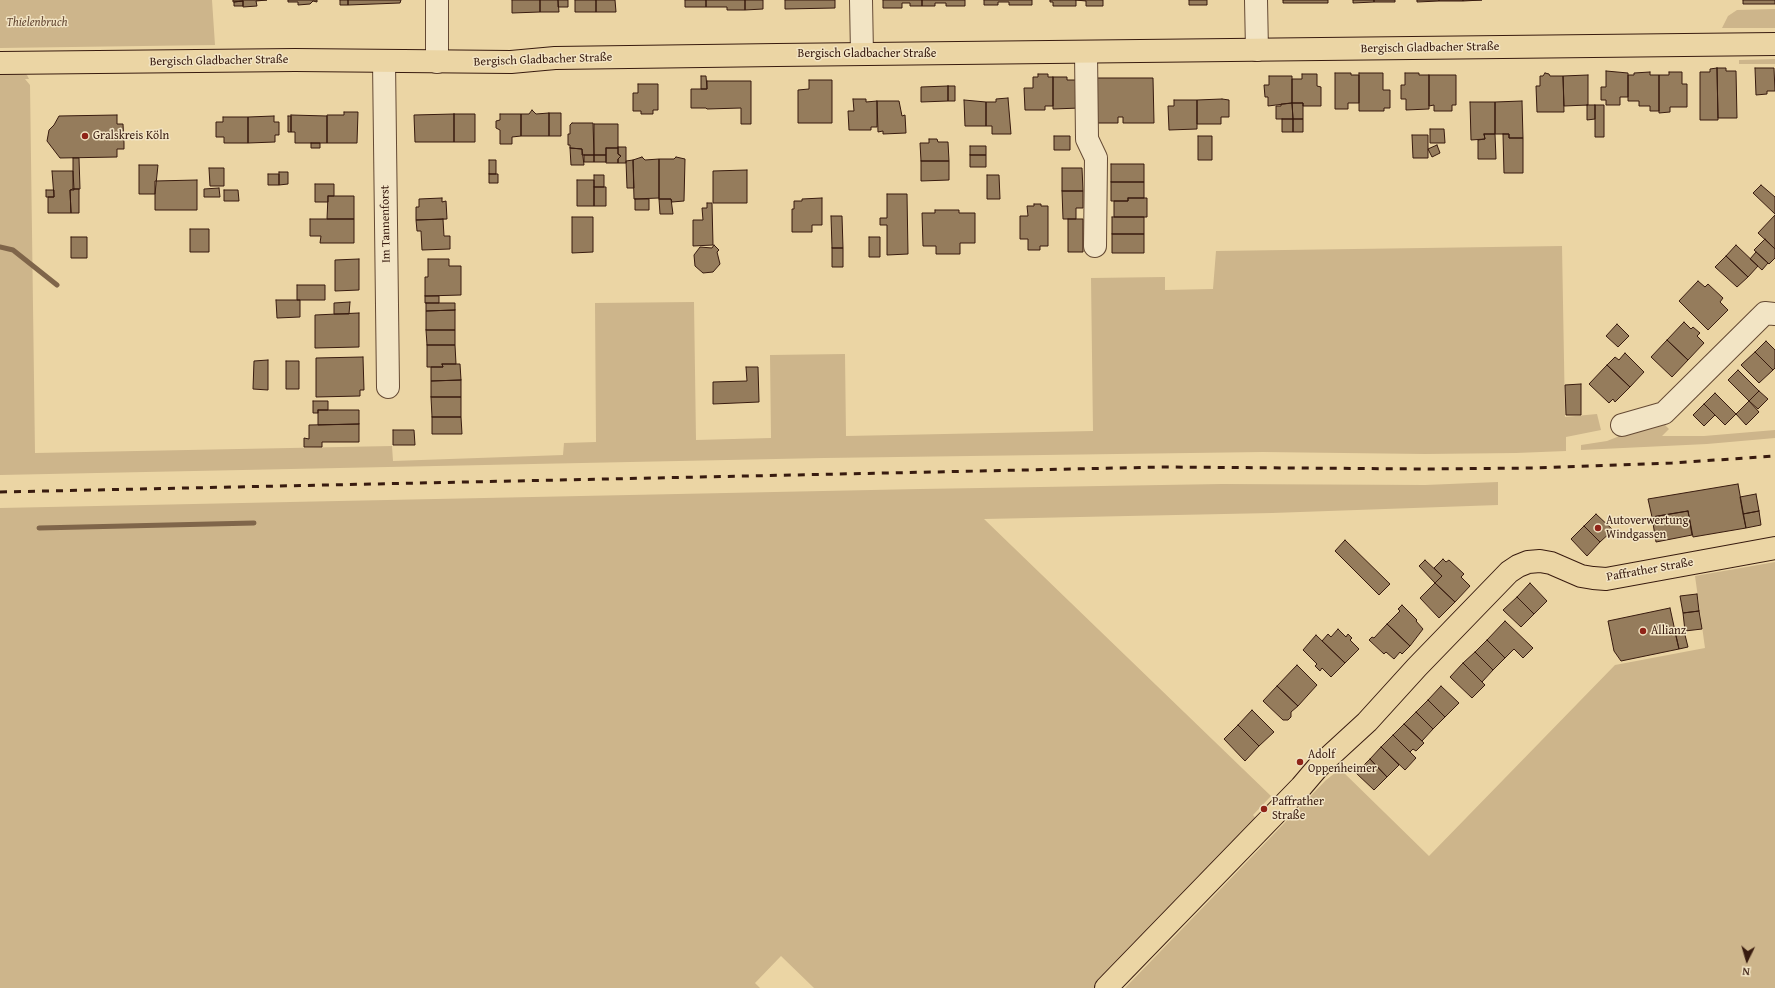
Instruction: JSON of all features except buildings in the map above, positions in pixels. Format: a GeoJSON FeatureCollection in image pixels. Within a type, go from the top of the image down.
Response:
{"type":"FeatureCollection","features":[{"type":"Feature","properties":{"kind":"main road","name":"Bergisch Gladbacher Straße"},"geometry":{"type":"LineString","coordinates":[[0,63],[295,60],[511,62],[555,58],[1775,44]]}},
{"type":"Feature","properties":{"kind":"main road","name":"Paffrather Straße"},"geometry":{"type":"LineString","coordinates":[[1106,988],[1301,787],[1318,767],[1367,722],[1422,662],[1509,572],[1518,566],[1528,562],[1540,561],[1562,567],[1581,576],[1606,579],[1775,548]]}},
{"type":"Feature","properties":{"kind":"street"},"geometry":{"type":"LineString","coordinates":[[437,0],[437,62]]}},
{"type":"Feature","properties":{"kind":"street"},"geometry":{"type":"LineString","coordinates":[[861,0],[862,54]]}},
{"type":"Feature","properties":{"kind":"street"},"geometry":{"type":"LineString","coordinates":[[1256,0],[1257,50]]}},
{"type":"Feature","properties":{"kind":"street"},"geometry":{"type":"LineString","coordinates":[[1086,52],[1087,139],[1096,158],[1095,246]]}},
{"type":"Feature","properties":{"kind":"street","name":"Im Tannenforst"},"geometry":{"type":"LineString","coordinates":[[384,62],[388,387]]}},
{"type":"Feature","properties":{"kind":"street"},"geometry":{"type":"LineString","coordinates":[[1622,425],[1664,413],[1765,313],[1775,314]]}},
{"type":"Feature","properties":{"kind":"green space","name":"Thielenbruch"},"geometry":{"type":"Polygon","coordinates":[[[0,0],[212,0],[215,45],[0,48],[0,0]]]}},
{"type":"Feature","properties":{"kind":"green space"},"geometry":{"type":"Polygon","coordinates":[[[1775,9],[1775,28],[1722,28],[1728,16],[1737,10],[1775,9]]]}},
{"type":"Feature","properties":{"kind":"green space"},"geometry":{"type":"Polygon","coordinates":[[[1775,59],[1775,64],[1739,64],[1739,60],[1775,59]]]}},
{"type":"Feature","properties":{"kind":"green space"},"geometry":{"type":"Polygon","coordinates":[[[0,72],[23,72],[27,75],[29,79],[25,79],[30,85],[35,453],[392,446],[393,461],[563,455],[564,443],[596,442],[595,303],[694,302],[696,440],[771,438],[770,355],[845,354],[846,436],[1093,431],[1091,278],[1165,277],[1165,290],[1213,289],[1216,251],[1562,246],[1565,417],[1597,414],[1601,430],[1566,437],[1566,451],[1516,453],[1425,454],[1263,452],[824,458],[0,475],[0,72]]]}},
{"type":"Feature","properties":{"kind":"green space"},"geometry":{"type":"Polygon","coordinates":[[[1660,420],[1669,429],[1662,436],[1704,436],[1775,430],[1775,438],[1707,444],[1581,450],[1581,445],[1607,441],[1660,420]]]}},
{"type":"Feature","properties":{"kind":"green space"},"geometry":{"type":"Polygon","coordinates":[[[1498,482],[1498,505],[1272,513],[984,519],[1271,796],[1253,815],[1257,820],[1096,988],[814,988],[781,956],[755,983],[760,988],[0,988],[0,508],[920,489],[1222,484],[1425,485],[1498,482]]]}},
{"type":"Feature","properties":{"kind":"green space"},"geometry":{"type":"Polygon","coordinates":[[[1775,562],[1775,988],[1125,988],[1326,780],[1340,769],[1429,856],[1615,665],[1705,648],[1695,576],[1775,562]]]}},
{"type":"Feature","properties":{"kind":"waterway"},"geometry":{"type":"LineString","coordinates":[[0,247],[13,250],[57,285]]}},
{"type":"Feature","properties":{"kind":"waterway"},"geometry":{"type":"LineString","coordinates":[[39,528],[254,523]]}},
{"type":"Feature","properties":{"kind":"railway"},"geometry":{"type":"LineString","coordinates":[[0,492],[1165,467],[1428,469],[1534,468],[1672,463],[1775,456]]}},
{"type":"Feature","properties":{"kind":"place","name":"Gralskreis Köln"},"geometry":{"type":"Point","coordinates":[85,136]}},
{"type":"Feature","properties":{"kind":"place","name":"Autoverwertung Windgassen"},"geometry":{"type":"Point","coordinates":[1598,528]}},
{"type":"Feature","properties":{"kind":"place","name":"Allianz"},"geometry":{"type":"Point","coordinates":[1643,631]}},
{"type":"Feature","properties":{"kind":"place","name":"Adolf Oppenheimer"},"geometry":{"type":"Point","coordinates":[1300,762]}},
{"type":"Feature","properties":{"kind":"place","name":"Paffrather Straße"},"geometry":{"type":"Point","coordinates":[1264,809]}}]}
